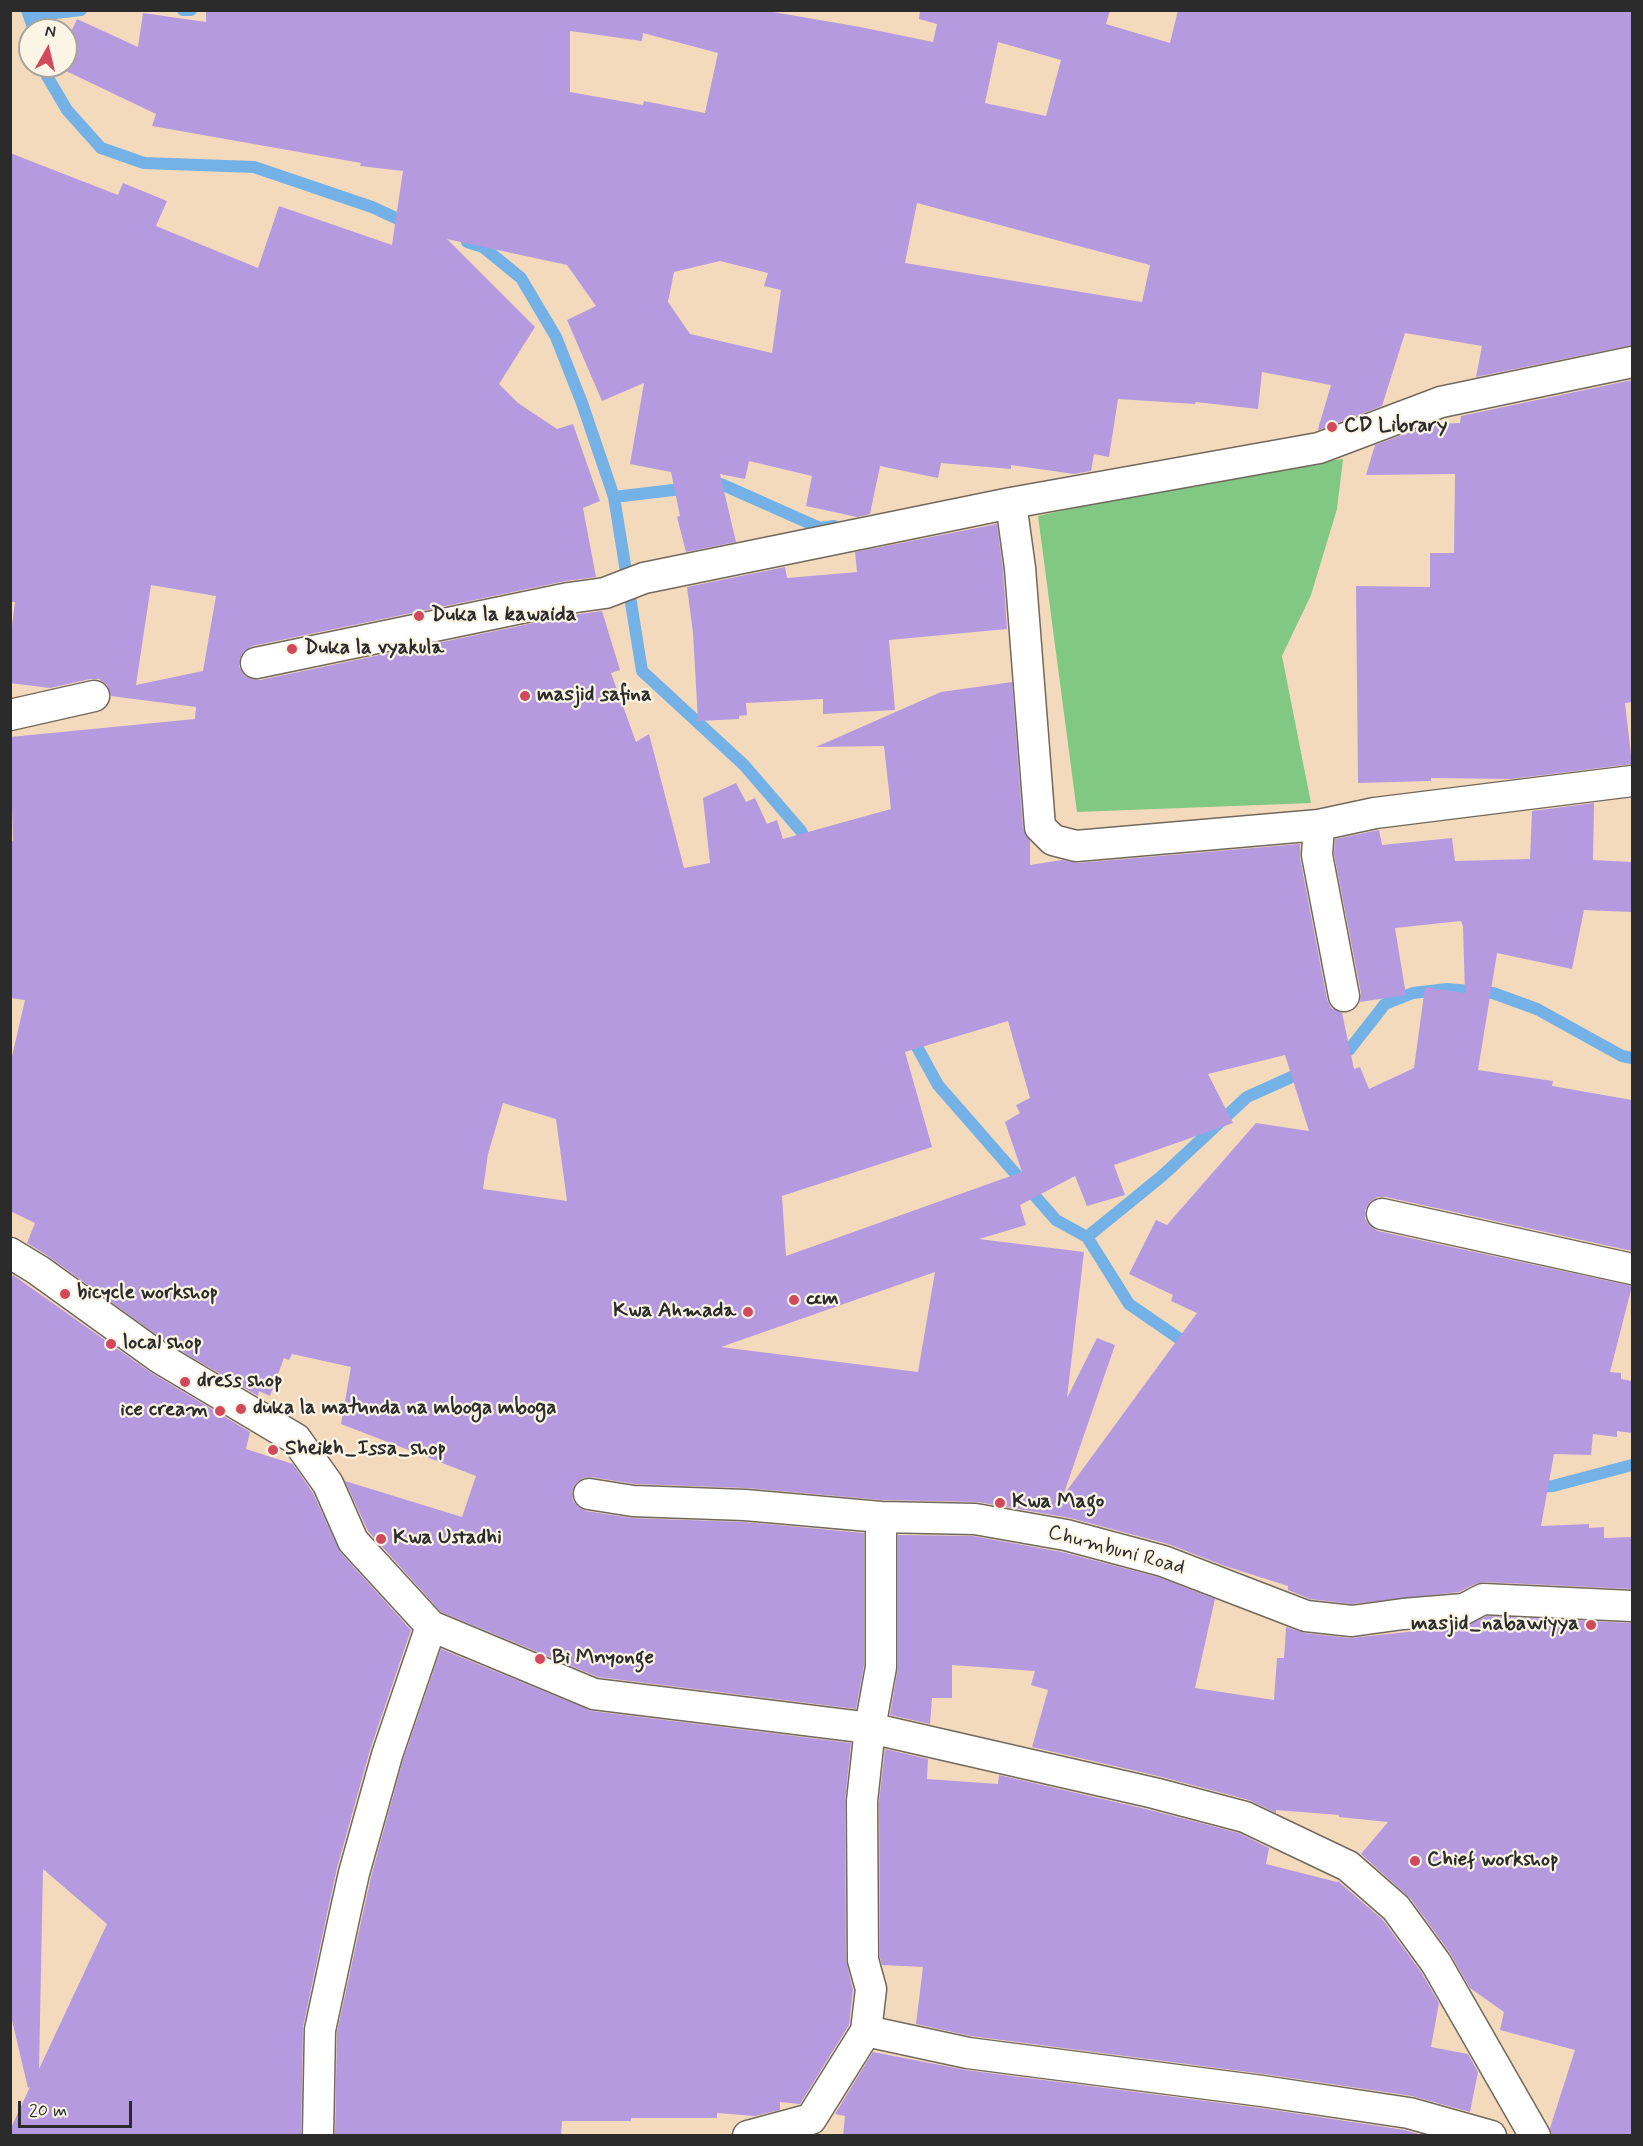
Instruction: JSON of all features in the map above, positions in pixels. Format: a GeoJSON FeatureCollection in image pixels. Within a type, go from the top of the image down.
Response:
{"type":"FeatureCollection","features":[{"type":"Feature","properties":{"kind":"street"},"geometry":{"type":"LineString","coordinates":[[255,663],[569,598],[604,593],[644,578],[1011,503],[1319,448],[1441,402],[1632,362]]}},
{"type":"Feature","properties":{"kind":"street"},"geometry":{"type":"LineString","coordinates":[[1011,503],[1020,568],[1040,827],[1053,840],[1076,846],[1319,825],[1375,813],[1632,781]]}},
{"type":"Feature","properties":{"kind":"street"},"geometry":{"type":"LineString","coordinates":[[10,715],[94,696]]}},
{"type":"Feature","properties":{"kind":"street"},"geometry":{"type":"LineString","coordinates":[[1319,825],[1317,855],[1344,996]]}},
{"type":"Feature","properties":{"kind":"street"},"geometry":{"type":"LineString","coordinates":[[1382,1214],[1632,1269]]}},
{"type":"Feature","properties":{"kind":"street"},"geometry":{"type":"LineString","coordinates":[[10,1253],[38,1270],[160,1358],[296,1439],[328,1484],[353,1541],[431,1626],[594,1694],[870,1728],[1154,1793],[1245,1817],[1348,1866],[1396,1908],[1436,1963],[1535,2136]]}},
{"type":"Feature","properties":{"kind":"street","name":"Chumbuni Road"},"geometry":{"type":"LineString","coordinates":[[589,1494],[633,1501],[745,1505],[881,1517],[975,1519],[1066,1535],[1163,1561],[1306,1616],[1352,1621],[1464,1609],[1483,1599],[1632,1606]]}},
{"type":"Feature","properties":{"kind":"street"},"geometry":{"type":"LineString","coordinates":[[748,2136],[811,2119],[866,2031],[871,1989],[863,1960],[862,1801],[870,1728],[881,1667],[881,1517]]}},
{"type":"Feature","properties":{"kind":"street"},"geometry":{"type":"LineString","coordinates":[[318,2136],[320,2030],[344,1918],[354,1873],[387,1755],[431,1626]]}},
{"type":"Feature","properties":{"kind":"street"},"geometry":{"type":"LineString","coordinates":[[866,2031],[968,2053],[1262,2091],[1409,2113],[1491,2136]]}},
{"type":"Feature","properties":{"kind":"green space"},"geometry":{"type":"Polygon","coordinates":[[[1343,459],[1337,509],[1311,595],[1282,656],[1311,803],[1077,812],[1038,516],[1205,479],[1301,463],[1343,459]]]}},
{"type":"Feature","properties":{"kind":"building"},"geometry":{"type":"Polygon","coordinates":[[[206,10],[762,10],[933,42],[937,24],[919,19],[920,10],[1110,10],[1106,24],[1170,43],[1178,10],[1632,10],[1632,345],[1476,377],[1482,346],[1405,333],[1382,406],[1319,430],[1331,385],[1262,372],[1258,409],[1196,402],[1195,404],[1118,399],[1109,457],[1094,454],[1091,471],[1074,474],[1011,465],[1011,469],[941,463],[938,478],[880,466],[870,514],[857,517],[806,506],[812,476],[749,461],[745,479],[720,474],[736,542],[686,552],[677,517],[680,516],[671,472],[630,464],[644,383],[602,401],[567,320],[596,306],[567,265],[447,239],[535,327],[499,384],[518,403],[557,429],[573,424],[600,501],[583,508],[596,577],[566,581],[252,646],[244,651],[239,666],[244,675],[260,680],[572,615],[602,611],[620,670],[611,673],[636,742],[649,734],[684,868],[710,863],[703,798],[736,783],[746,802],[755,798],[767,824],[777,820],[783,839],[891,809],[884,746],[816,747],[941,692],[1012,682],[1023,828],[1030,841],[1030,865],[1062,860],[1077,863],[1300,844],[1300,858],[1327,999],[1331,1008],[1342,1013],[1354,1069],[1360,1067],[1369,1089],[1414,1068],[1425,987],[1465,993],[1463,926],[1461,921],[1395,928],[1406,995],[1360,1002],[1361,993],[1334,854],[1335,839],[1379,830],[1382,845],[1452,838],[1455,861],[1530,859],[1532,811],[1594,803],[1593,860],[1632,862],[1632,912],[1584,910],[1572,969],[1497,953],[1478,1070],[1553,1081],[1552,1086],[1632,1100],[1632,1251],[1386,1197],[1377,1197],[1370,1202],[1365,1210],[1365,1219],[1378,1231],[1632,1286],[1610,1372],[1621,1373],[1621,1379],[1632,1381],[1632,1433],[1617,1431],[1617,1437],[1593,1434],[1591,1455],[1554,1454],[1541,1526],[1589,1524],[1589,1528],[1604,1527],[1604,1538],[1632,1537],[1632,1589],[1484,1582],[1459,1592],[1352,1604],[1310,1599],[1288,1590],[1288,1586],[1225,1566],[1168,1544],[1070,1518],[978,1502],[882,1500],[746,1488],[635,1484],[591,1477],[583,1478],[576,1483],[572,1492],[573,1501],[586,1511],[632,1518],[744,1522],[864,1533],[864,1665],[856,1709],[598,1677],[441,1612],[368,1531],[345,1481],[462,1517],[476,1476],[341,1424],[351,1367],[292,1354],[289,1360],[284,1358],[270,1396],[259,1391],[258,1396],[169,1344],[27,1243],[35,1223],[10,1211],[10,1065],[25,1000],[10,998],[10,840],[13,841],[10,737],[195,719],[196,707],[111,696],[107,685],[99,679],[50,688],[10,683],[10,642],[15,602],[10,602],[10,153],[118,195],[123,183],[167,201],[156,226],[258,268],[279,206],[392,245],[403,171],[360,166],[361,163],[152,126],[156,114],[78,77],[78,19],[138,47],[143,13],[206,22],[206,10]],[[570,31],[570,92],[643,105],[644,101],[705,113],[718,53],[643,33],[642,41],[570,31]],[[998,42],[985,103],[1046,116],[1061,60],[998,42]],[[917,203],[905,263],[1142,302],[1150,265],[917,203]],[[720,261],[674,272],[668,302],[690,334],[772,353],[781,290],[764,286],[768,273],[720,261]],[[151,585],[136,685],[203,671],[216,596],[151,585]],[[1008,1021],[905,1052],[932,1147],[782,1196],[786,1256],[1022,1172],[1005,1122],[1020,1113],[1016,1105],[1030,1098],[1008,1021]],[[1285,1055],[1208,1074],[1233,1123],[1114,1165],[1125,1195],[1087,1206],[1075,1176],[1020,1205],[1026,1225],[979,1239],[1084,1252],[1067,1398],[1097,1338],[1115,1345],[1063,1496],[1197,1313],[1171,1301],[1173,1295],[1129,1274],[1156,1220],[1167,1225],[1256,1123],[1309,1131],[1285,1055]],[[503,1103],[488,1154],[483,1189],[567,1201],[556,1119],[503,1103]],[[935,1272],[721,1347],[918,1372],[935,1272]]]}},
{"type":"Feature","properties":{"kind":"building"},"geometry":{"type":"Polygon","coordinates":[[[1632,380],[1632,702],[1625,703],[1632,764],[1511,779],[1431,778],[1431,781],[1358,783],[1356,586],[1430,587],[1430,553],[1454,553],[1455,474],[1366,475],[1375,445],[1432,424],[1460,423],[1461,416],[1632,380]]]}},
{"type":"Feature","properties":{"kind":"building"},"geometry":{"type":"Polygon","coordinates":[[[997,524],[1007,629],[889,640],[895,710],[823,714],[823,699],[746,703],[747,715],[739,716],[739,719],[698,721],[693,633],[687,587],[785,567],[787,578],[857,572],[855,552],[997,524]]]}},
{"type":"Feature","properties":{"kind":"building"},"geometry":{"type":"Polygon","coordinates":[[[13,1275],[150,1372],[250,1432],[246,1449],[293,1464],[313,1493],[340,1552],[411,1630],[370,1750],[337,1868],[303,2027],[301,2136],[10,2136],[10,2130],[30,2087],[28,2088],[10,2012],[10,1280],[13,1275]],[[43,1869],[39,2069],[107,1924],[43,1869]]]}},
{"type":"Feature","properties":{"kind":"building"},"geometry":{"type":"Polygon","coordinates":[[[898,1535],[973,1536],[1062,1552],[1158,1577],[1215,1599],[1195,1688],[1274,1700],[1277,1658],[1284,1658],[1286,1627],[1304,1633],[1350,1638],[1465,1626],[1487,1616],[1632,1623],[1632,2136],[1552,2136],[1550,2128],[1575,2050],[1500,2030],[1504,2012],[1470,1988],[1450,1953],[1410,1898],[1361,1854],[1388,1822],[1339,1817],[1339,1815],[1276,1810],[1276,1813],[1249,1800],[1032,1747],[1048,1690],[1031,1685],[1035,1671],[952,1665],[952,1698],[932,1698],[930,1724],[890,1715],[898,1667],[898,1535]]]}},
{"type":"Feature","properties":{"kind":"building"},"geometry":{"type":"Polygon","coordinates":[[[441,1649],[592,1711],[851,1743],[845,1801],[846,1960],[853,1990],[849,2025],[800,2104],[780,2102],[780,2110],[755,2116],[717,2113],[717,2118],[562,2121],[561,2136],[335,2136],[337,2032],[371,1877],[403,1760],[441,1649]]]}},
{"type":"Feature","properties":{"kind":"building"},"geometry":{"type":"Polygon","coordinates":[[[885,1749],[928,1759],[927,1779],[998,1784],[999,1775],[1239,1833],[1269,1848],[1266,1864],[1338,1881],[1383,1920],[1421,1972],[1439,2003],[1431,2047],[1468,2054],[1478,2072],[1470,2112],[1412,2096],[1264,2074],[971,2036],[916,2024],[923,1967],[882,1965],[880,1958],[879,1802],[885,1749]]]}},
{"type":"Feature","properties":{"kind":"building"},"geometry":{"type":"Polygon","coordinates":[[[873,2052],[966,2070],[1260,2108],[1405,2130],[1425,2136],[843,2136],[845,2116],[835,2114],[873,2052]]]}},
{"type":"Feature","properties":{"kind":"waterway"},"geometry":{"type":"LineString","coordinates":[[27,10],[30,18]]}},
{"type":"Feature","properties":{"kind":"waterway"},"geometry":{"type":"LineString","coordinates":[[30,16],[81,10]]}},
{"type":"Feature","properties":{"kind":"waterway"},"geometry":{"type":"LineString","coordinates":[[183,10],[191,10]]}},
{"type":"Feature","properties":{"kind":"waterway"},"geometry":{"type":"LineString","coordinates":[[48,78],[67,110],[101,148],[144,163],[254,167],[372,207],[411,225]]}},
{"type":"Feature","properties":{"kind":"waterway"},"geometry":{"type":"LineString","coordinates":[[467,242],[483,247],[521,278],[556,337],[582,403],[614,497],[642,671],[744,765],[801,831],[809,846]]}},
{"type":"Feature","properties":{"kind":"waterway"},"geometry":{"type":"LineString","coordinates":[[708,486],[721,484],[820,528],[834,526]]}},
{"type":"Feature","properties":{"kind":"waterway"},"geometry":{"type":"LineString","coordinates":[[614,497],[690,488]]}},
{"type":"Feature","properties":{"kind":"waterway"},"geometry":{"type":"LineString","coordinates":[[1336,1056],[1349,1050],[1385,1004],[1413,993],[1447,989],[1493,993],[1537,1009],[1622,1056],[1632,1058]]}},
{"type":"Feature","properties":{"kind":"waterway"},"geometry":{"type":"LineString","coordinates":[[911,1036],[938,1085],[1056,1220],[1087,1237],[1129,1304],[1190,1346]]}},
{"type":"Feature","properties":{"kind":"waterway"},"geometry":{"type":"LineString","coordinates":[[1087,1237],[1162,1176],[1247,1097],[1307,1070]]}},
{"type":"Feature","properties":{"kind":"waterway"},"geometry":{"type":"LineString","coordinates":[[1532,1487],[1553,1486],[1632,1465]]}},
{"type":"Feature","properties":{"kind":"place","name":"CD Library"},"geometry":{"type":"Point","coordinates":[1332,427]}},
{"type":"Feature","properties":{"kind":"place","name":"Duka la kawaida"},"geometry":{"type":"Point","coordinates":[419,616]}},
{"type":"Feature","properties":{"kind":"place","name":"Duka la vyakula"},"geometry":{"type":"Point","coordinates":[292,649]}},
{"type":"Feature","properties":{"kind":"place","name":"masjid safina"},"geometry":{"type":"Point","coordinates":[525,696]}},
{"type":"Feature","properties":{"kind":"place","name":"bicycle workshop"},"geometry":{"type":"Point","coordinates":[65,1294]}},
{"type":"Feature","properties":{"kind":"place","name":"ccm"},"geometry":{"type":"Point","coordinates":[794,1300]}},
{"type":"Feature","properties":{"kind":"place","name":"Kwa Ahmada"},"geometry":{"type":"Point","coordinates":[748,1312]}},
{"type":"Feature","properties":{"kind":"place","name":"local shop"},"geometry":{"type":"Point","coordinates":[111,1344]}},
{"type":"Feature","properties":{"kind":"place","name":"dress shop"},"geometry":{"type":"Point","coordinates":[185,1382]}},
{"type":"Feature","properties":{"kind":"place","name":"duka la matunda na mboga mboga"},"geometry":{"type":"Point","coordinates":[241,1409]}},
{"type":"Feature","properties":{"kind":"place","name":"ice cream"},"geometry":{"type":"Point","coordinates":[220,1411]}},
{"type":"Feature","properties":{"kind":"place","name":"Sheikh_Issa_shop"},"geometry":{"type":"Point","coordinates":[273,1450]}},
{"type":"Feature","properties":{"kind":"place","name":"Kwa Mago"},"geometry":{"type":"Point","coordinates":[1000,1503]}},
{"type":"Feature","properties":{"kind":"place","name":"Kwa Ustadhi"},"geometry":{"type":"Point","coordinates":[381,1539]}},
{"type":"Feature","properties":{"kind":"place","name":"masjid_nabawiyya"},"geometry":{"type":"Point","coordinates":[1591,1625]}},
{"type":"Feature","properties":{"kind":"place","name":"Bi Mnyonge"},"geometry":{"type":"Point","coordinates":[540,1659]}},
{"type":"Feature","properties":{"kind":"place","name":"Chief workshop"},"geometry":{"type":"Point","coordinates":[1415,1861]}}]}
